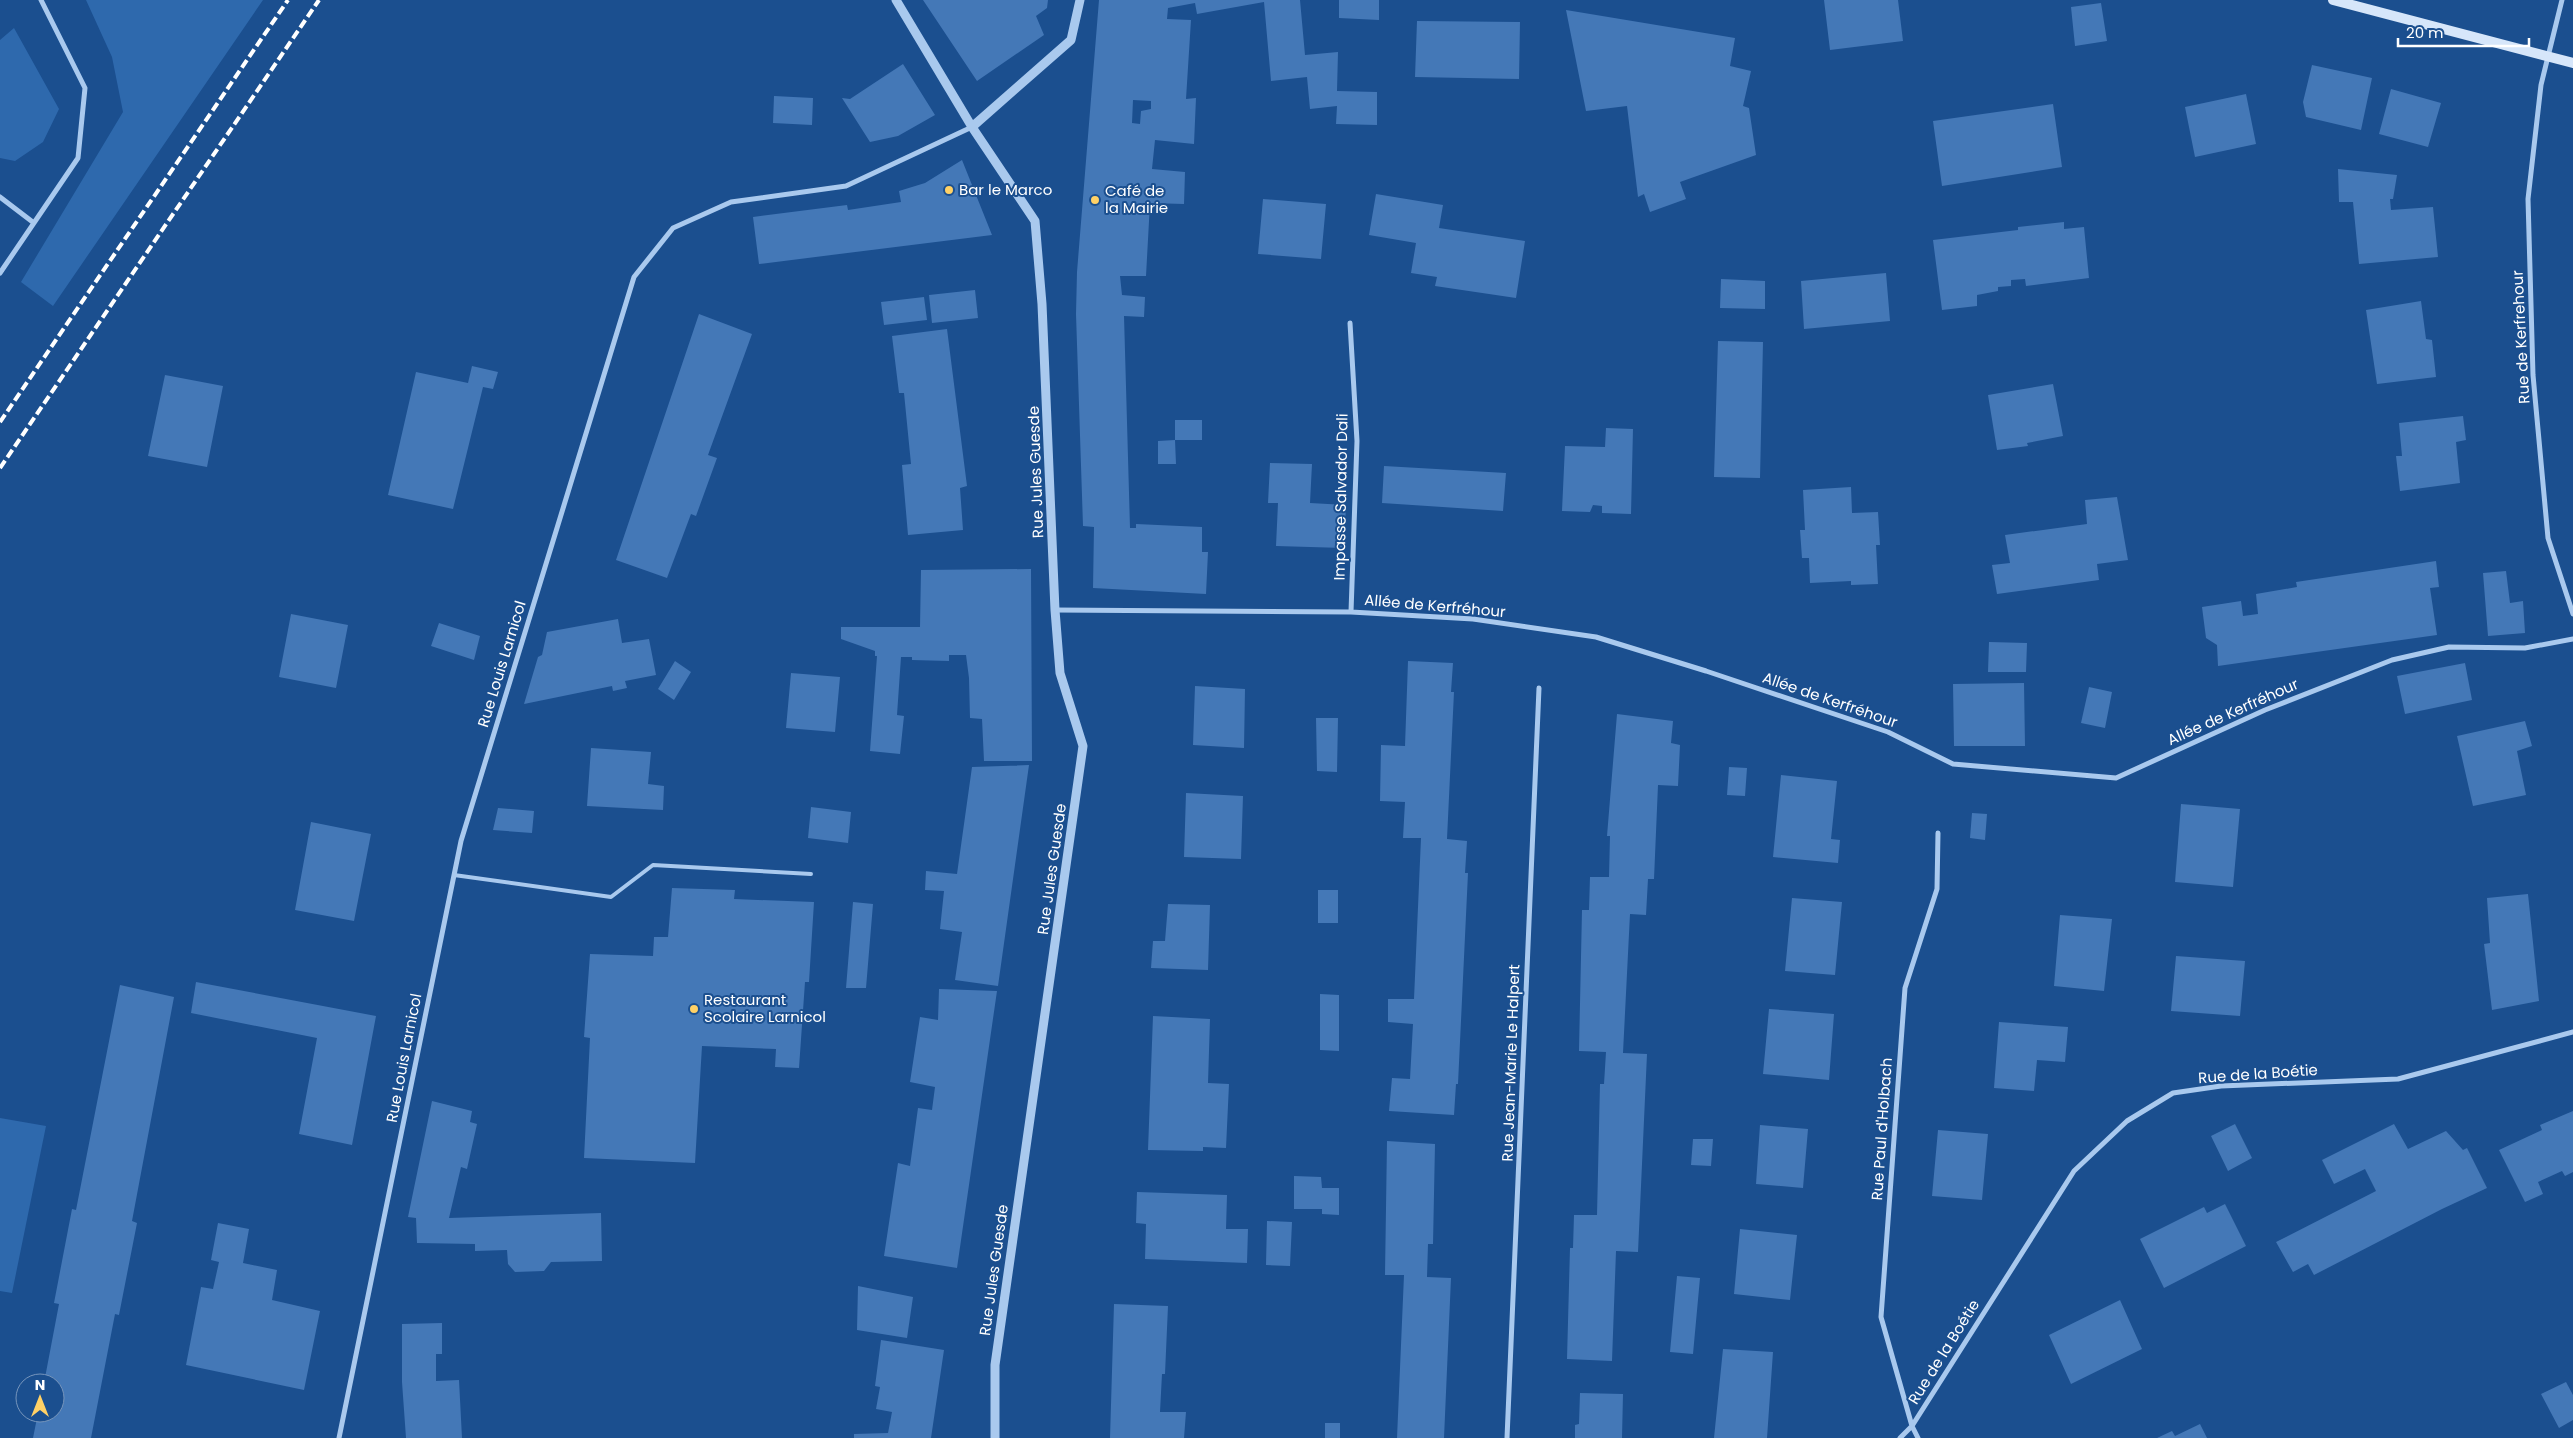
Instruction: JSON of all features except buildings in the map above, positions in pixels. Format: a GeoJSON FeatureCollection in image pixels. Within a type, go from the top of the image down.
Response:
{"type":"FeatureCollection","features":[{"type":"Feature","properties":{"kind":"main road"},"geometry":{"type":"LineString","coordinates":[[2333,0],[2573,63]]}},
{"type":"Feature","properties":{"kind":"street"},"geometry":{"type":"LineString","coordinates":[[0,273],[78,158],[84,88],[41,0]]}},
{"type":"Feature","properties":{"kind":"street"},"geometry":{"type":"LineString","coordinates":[[896,0],[972,127],[1071,40],[1080,0]]}},
{"type":"Feature","properties":{"kind":"street","name":"Rue de Kerfrehour"},"geometry":{"type":"LineString","coordinates":[[2562,0],[2541,84],[2528,199],[2533,375],[2548,538],[2573,614]]}},
{"type":"Feature","properties":{"kind":"street","name":"Rue Jules Guesde"},"geometry":{"type":"LineString","coordinates":[[972,127],[1035,221],[1042,304],[1055,610],[1060,673],[1083,746],[995,1365],[995,1438]]}},
{"type":"Feature","properties":{"kind":"street","name":"Rue Louis Larnicol"},"geometry":{"type":"LineString","coordinates":[[339,1438],[461,841],[634,277],[673,228],[731,202],[846,186],[972,127]]}},
{"type":"Feature","properties":{"kind":"street"},"geometry":{"type":"LineString","coordinates":[[0,197],[34,223]]}},
{"type":"Feature","properties":{"kind":"street","name":"Impasse Salvador Dali"},"geometry":{"type":"LineString","coordinates":[[1350,323],[1357,441],[1351,612]]}},
{"type":"Feature","properties":{"kind":"street","name":"Allée de Kerfréhour"},"geometry":{"type":"LineString","coordinates":[[1055,610],[1351,612],[1473,619],[1596,637],[1706,671],[1888,732],[1954,764],[2116,778],[2265,710],[2392,660],[2450,647],[2525,648],[2573,639]]}},
{"type":"Feature","properties":{"kind":"street","name":"Rue Jean-Marie Le Halpert"},"geometry":{"type":"LineString","coordinates":[[1507,1438],[1539,688]]}},
{"type":"Feature","properties":{"kind":"street","name":"Rue Paul d'Holbach"},"geometry":{"type":"LineString","coordinates":[[1918,1438],[1912,1426],[1881,1317],[1905,988],[1937,889],[1938,833]]}},
{"type":"Feature","properties":{"kind":"street","name":"Rue de la Boétie"},"geometry":{"type":"LineString","coordinates":[[1900,1438],[1912,1426],[2074,1171],[2127,1121],[2173,1093],[2222,1086],[2398,1079],[2573,1032]]}},
{"type":"Feature","properties":{"kind":"lane"},"geometry":{"type":"LineString","coordinates":[[454,875],[611,897],[653,865],[812,874]]}},
{"type":"Feature","properties":{"kind":"shaded area"},"geometry":{"type":"Polygon","coordinates":[[[86,0],[263,0],[53,306],[21,282],[123,112],[112,57],[86,0]]]}},
{"type":"Feature","properties":{"kind":"shaded area"},"geometry":{"type":"Polygon","coordinates":[[[14,28],[59,109],[43,142],[15,161],[0,158],[0,40],[14,28]]]}},
{"type":"Feature","properties":{"kind":"shaded area"},"geometry":{"type":"Polygon","coordinates":[[[0,1118],[46,1126],[12,1293],[0,1291],[0,1118]]]}},
{"type":"Feature","properties":{"kind":"railway"},"geometry":{"type":"LineString","coordinates":[[0,422],[288,0]]}},
{"type":"Feature","properties":{"kind":"railway"},"geometry":{"type":"LineString","coordinates":[[0,468],[319,0]]}},
{"type":"Feature","properties":{"kind":"place","name":"Bar le Marco"},"geometry":{"type":"Point","coordinates":[949,190]}},
{"type":"Feature","properties":{"kind":"place","name":"Café de la Mairie"},"geometry":{"type":"Point","coordinates":[1095,200]}},
{"type":"Feature","properties":{"kind":"place","name":"Restaurant Scolaire Larnicol"},"geometry":{"type":"Point","coordinates":[694,1009]}}]}
